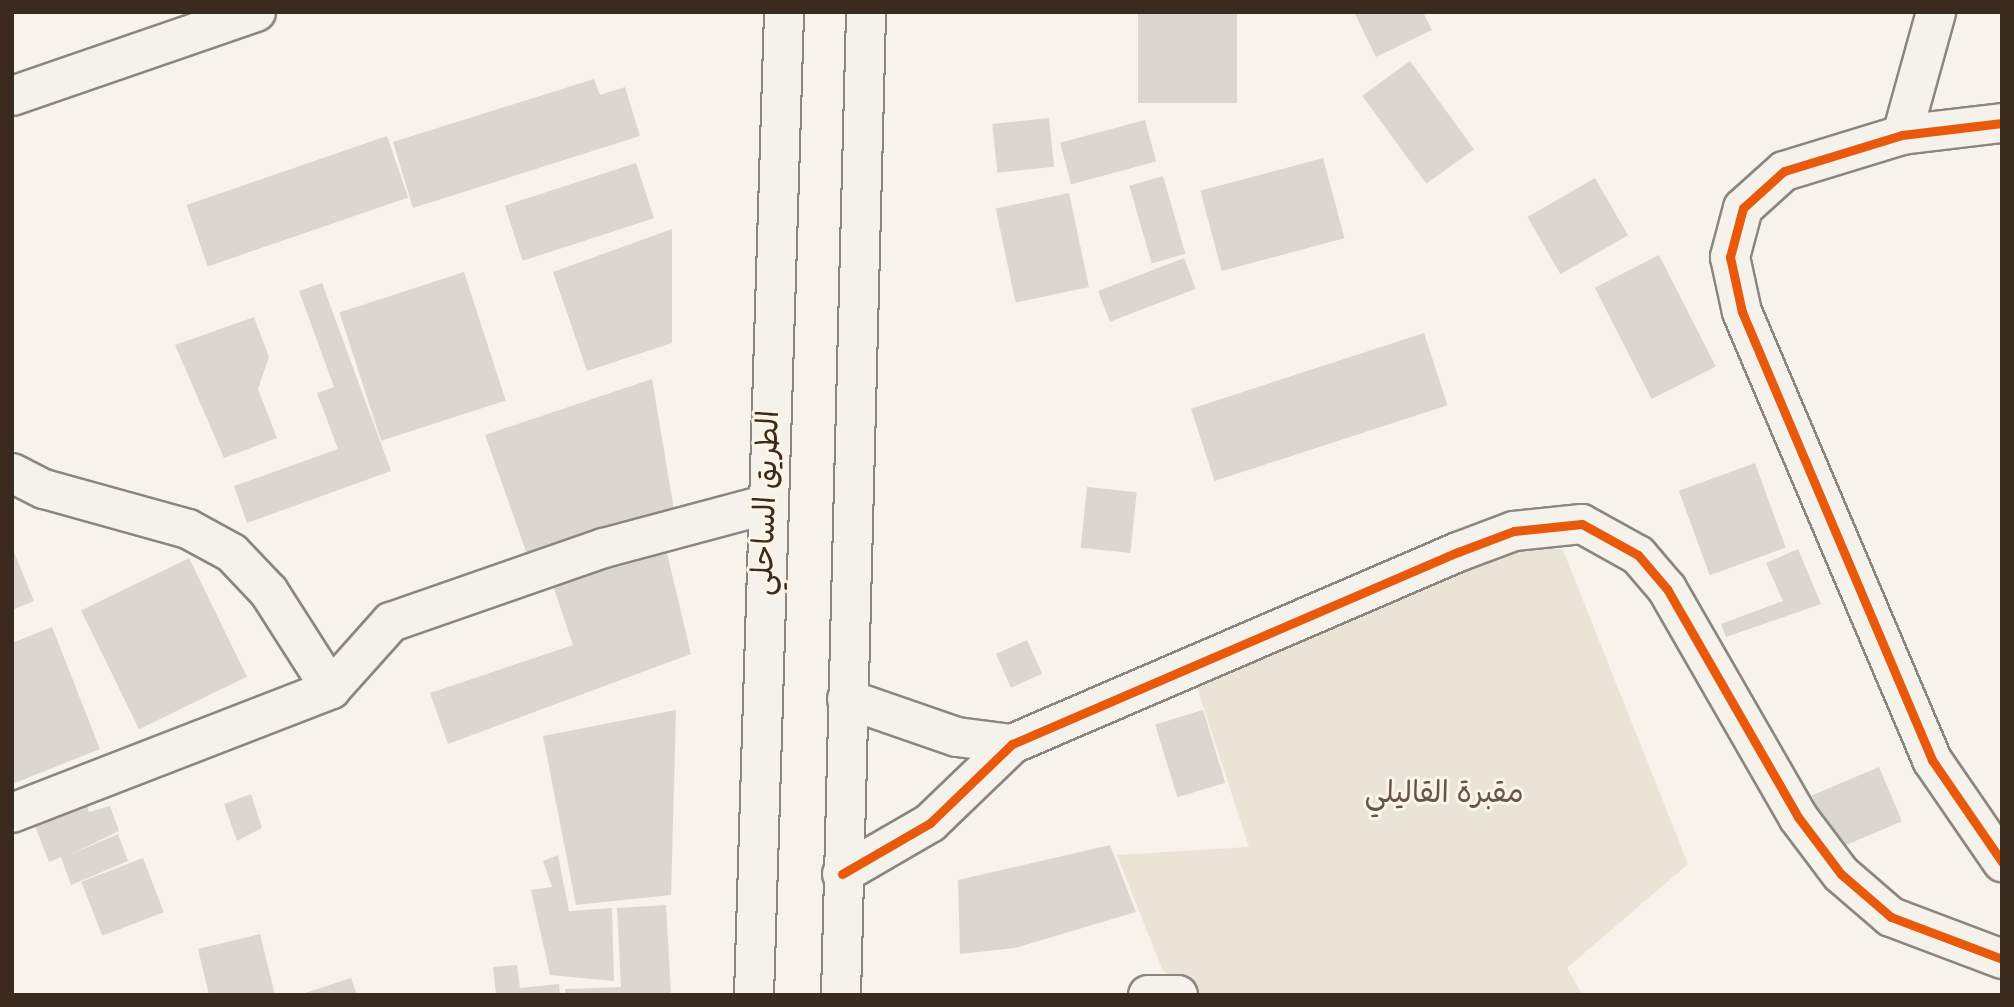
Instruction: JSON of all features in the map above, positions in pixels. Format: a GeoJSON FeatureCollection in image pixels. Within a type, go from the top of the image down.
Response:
{"type":"FeatureCollection","features":[{"type":"Feature","properties":{"kind":"main road"},"geometry":{"type":"LineString","coordinates":[[12,96],[256,12]]}},
{"type":"Feature","properties":{"kind":"main road","name":"الطريق الساحلي"},"geometry":{"type":"LineString","coordinates":[[754,995],[784,12]]}},
{"type":"Feature","properties":{"kind":"main road"},"geometry":{"type":"LineString","coordinates":[[841,995],[866,12]]}},
{"type":"Feature","properties":{"kind":"main road"},"geometry":{"type":"LineString","coordinates":[[1902,135],[1936,12]]}},
{"type":"Feature","properties":{"kind":"main road"},"geometry":{"type":"LineString","coordinates":[[2002,122],[1902,135],[1816,158],[1759,190],[1733,233],[1732,270],[1742,312],[1932,760],[2002,862]]}},
{"type":"Feature","properties":{"kind":"main road"},"geometry":{"type":"LineString","coordinates":[[12,473],[44,489],[188,529],[232,553],[269,592],[331,689]]}},
{"type":"Feature","properties":{"kind":"main road"},"geometry":{"type":"LineString","coordinates":[[12,813],[331,689],[391,622],[604,548],[768,504]]}},
{"type":"Feature","properties":{"kind":"main road"},"geometry":{"type":"LineString","coordinates":[[842,874],[930,823],[1012,744],[1458,552],[1514,531],[1582,524],[1638,555],[1667,589],[1798,817],[1841,874],[1891,917],[2002,959]]}},
{"type":"Feature","properties":{"kind":"main road"},"geometry":{"type":"LineString","coordinates":[[847,699],[957,737],[1012,744]]}},
{"type":"Feature","properties":{"kind":"main road"},"geometry":{"type":"LineString","coordinates":[[1148,995],[1178,995]]}},
{"type":"Feature","properties":{"kind":"green space","name":"مقبرة القاليلي"},"geometry":{"type":"Polygon","coordinates":[[[1533,544],[1563,550],[1688,864],[1567,968],[1583,995],[1189,995],[1162,969],[1117,855],[1249,847],[1195,681],[1533,544]]]}},
{"type":"Feature","properties":{"kind":"building"},"geometry":{"type":"Polygon","coordinates":[[[1138,12],[1237,12],[1237,103],[1138,103],[1138,12]]]}},
{"type":"Feature","properties":{"kind":"building"},"geometry":{"type":"Polygon","coordinates":[[[1354,12],[1423,12],[1432,30],[1376,57],[1354,12]]]}},
{"type":"Feature","properties":{"kind":"building"},"geometry":{"type":"Polygon","coordinates":[[[1410,61],[1474,149],[1426,184],[1362,96],[1410,61]]]}},
{"type":"Feature","properties":{"kind":"building"},"geometry":{"type":"Polygon","coordinates":[[[594,79],[600,95],[625,87],[640,136],[413,208],[393,142],[594,79]]]}},
{"type":"Feature","properties":{"kind":"building"},"geometry":{"type":"Polygon","coordinates":[[[1049,118],[1054,167],[997,173],[992,124],[1049,118]]]}},
{"type":"Feature","properties":{"kind":"building"},"geometry":{"type":"Polygon","coordinates":[[[1145,120],[1156,162],[1071,184],[1060,143],[1145,120]]]}},
{"type":"Feature","properties":{"kind":"building"},"geometry":{"type":"Polygon","coordinates":[[[387,136],[408,197],[208,266],[187,205],[387,136]]]}},
{"type":"Feature","properties":{"kind":"building"},"geometry":{"type":"Polygon","coordinates":[[[1323,158],[1344,238],[1222,271],[1200,191],[1323,158]]]}},
{"type":"Feature","properties":{"kind":"building"},"geometry":{"type":"Polygon","coordinates":[[[636,163],[654,218],[523,261],[505,206],[636,163]]]}},
{"type":"Feature","properties":{"kind":"building"},"geometry":{"type":"Polygon","coordinates":[[[1163,176],[1185,254],[1152,264],[1129,186],[1163,176]]]}},
{"type":"Feature","properties":{"kind":"building"},"geometry":{"type":"Polygon","coordinates":[[[1595,178],[1628,235],[1560,274],[1527,217],[1595,178]]]}},
{"type":"Feature","properties":{"kind":"building"},"geometry":{"type":"Polygon","coordinates":[[[1069,193],[1089,287],[1016,302],[996,209],[1069,193]]]}},
{"type":"Feature","properties":{"kind":"building"},"geometry":{"type":"Polygon","coordinates":[[[672,229],[672,343],[587,371],[553,272],[672,229]]]}},
{"type":"Feature","properties":{"kind":"building"},"geometry":{"type":"Polygon","coordinates":[[[1659,255],[1716,366],[1652,399],[1595,288],[1659,255]]]}},
{"type":"Feature","properties":{"kind":"building"},"geometry":{"type":"Polygon","coordinates":[[[1184,258],[1196,289],[1110,322],[1098,291],[1184,258]]]}},
{"type":"Feature","properties":{"kind":"building"},"geometry":{"type":"Polygon","coordinates":[[[464,272],[506,400],[381,441],[339,312],[464,272]]]}},
{"type":"Feature","properties":{"kind":"building"},"geometry":{"type":"Polygon","coordinates":[[[322,283],[391,471],[247,523],[234,486],[338,449],[317,393],[334,387],[299,291],[322,283]]]}},
{"type":"Feature","properties":{"kind":"building"},"geometry":{"type":"Polygon","coordinates":[[[254,317],[269,357],[258,389],[277,438],[224,458],[175,345],[254,317]]]}},
{"type":"Feature","properties":{"kind":"building"},"geometry":{"type":"Polygon","coordinates":[[[1424,333],[1447,405],[1214,481],[1191,409],[1424,333]]]}},
{"type":"Feature","properties":{"kind":"building"},"geometry":{"type":"Polygon","coordinates":[[[652,379],[675,516],[530,563],[485,435],[652,379]]]}},
{"type":"Feature","properties":{"kind":"building"},"geometry":{"type":"Polygon","coordinates":[[[1755,463],[1786,548],[1710,575],[1679,491],[1755,463]]]}},
{"type":"Feature","properties":{"kind":"building"},"geometry":{"type":"Polygon","coordinates":[[[1087,487],[1137,492],[1130,553],[1081,548],[1087,487]]]}},
{"type":"Feature","properties":{"kind":"building"},"geometry":{"type":"Polygon","coordinates":[[[12,547],[34,601],[12,610],[12,547]]]}},
{"type":"Feature","properties":{"kind":"building"},"geometry":{"type":"Polygon","coordinates":[[[666,549],[691,654],[448,744],[430,693],[573,645],[553,586],[666,549]]]}},
{"type":"Feature","properties":{"kind":"building"},"geometry":{"type":"Polygon","coordinates":[[[1798,549],[1821,604],[1726,637],[1721,624],[1783,601],[1766,563],[1798,549]]]}},
{"type":"Feature","properties":{"kind":"building"},"geometry":{"type":"Polygon","coordinates":[[[189,558],[247,677],[139,729],[81,611],[189,558]]]}},
{"type":"Feature","properties":{"kind":"building"},"geometry":{"type":"Polygon","coordinates":[[[52,627],[100,749],[12,784],[12,643],[52,627]]]}},
{"type":"Feature","properties":{"kind":"building"},"geometry":{"type":"Polygon","coordinates":[[[1027,640],[1042,674],[1011,688],[996,654],[1027,640]]]}},
{"type":"Feature","properties":{"kind":"building"},"geometry":{"type":"Polygon","coordinates":[[[676,710],[671,895],[576,905],[543,736],[676,710]]]}},
{"type":"Feature","properties":{"kind":"building"},"geometry":{"type":"Polygon","coordinates":[[[1203,710],[1225,783],[1177,797],[1155,725],[1203,710]]]}},
{"type":"Feature","properties":{"kind":"building"},"geometry":{"type":"Polygon","coordinates":[[[1879,767],[1902,821],[1835,850],[1812,796],[1879,767]]]}},
{"type":"Feature","properties":{"kind":"building"},"geometry":{"type":"Polygon","coordinates":[[[83,793],[89,812],[110,806],[119,831],[67,856],[118,834],[128,861],[71,885],[61,857],[49,862],[30,813],[83,793]]]}},
{"type":"Feature","properties":{"kind":"building"},"geometry":{"type":"Polygon","coordinates":[[[251,794],[262,828],[237,841],[224,804],[251,794]]]}},
{"type":"Feature","properties":{"kind":"building"},"geometry":{"type":"Polygon","coordinates":[[[1110,845],[1136,912],[1015,948],[960,954],[958,880],[1110,845]]]}},
{"type":"Feature","properties":{"kind":"building"},"geometry":{"type":"Polygon","coordinates":[[[558,855],[569,911],[612,908],[614,981],[550,975],[531,890],[552,887],[543,861],[558,855]]]}},
{"type":"Feature","properties":{"kind":"building"},"geometry":{"type":"Polygon","coordinates":[[[143,858],[164,912],[102,936],[81,882],[143,858]]]}},
{"type":"Feature","properties":{"kind":"building"},"geometry":{"type":"Polygon","coordinates":[[[666,905],[671,995],[565,995],[565,989],[621,987],[617,908],[666,905]]]}},
{"type":"Feature","properties":{"kind":"building"},"geometry":{"type":"Polygon","coordinates":[[[260,934],[275,995],[209,995],[198,949],[260,934]]]}},
{"type":"Feature","properties":{"kind":"building"},"geometry":{"type":"Polygon","coordinates":[[[517,965],[520,988],[559,984],[560,995],[496,995],[493,967],[517,965]]]}},
{"type":"Feature","properties":{"kind":"building"},"geometry":{"type":"Polygon","coordinates":[[[351,978],[357,995],[302,995],[302,994],[351,978]]]}},
{"type":"Feature","properties":{"kind":"cycle path"},"geometry":{"type":"LineString","coordinates":[[2002,123],[1902,135],[1784,171],[1743,208],[1730,257],[1742,312],[1932,760],[2002,862]]}},
{"type":"Feature","properties":{"kind":"cycle path"},"geometry":{"type":"LineString","coordinates":[[842,874],[930,823],[1012,744],[1458,552],[1514,531],[1582,524],[1638,555],[1667,589],[1798,817],[1841,874],[1891,917],[2002,959]]}}]}
